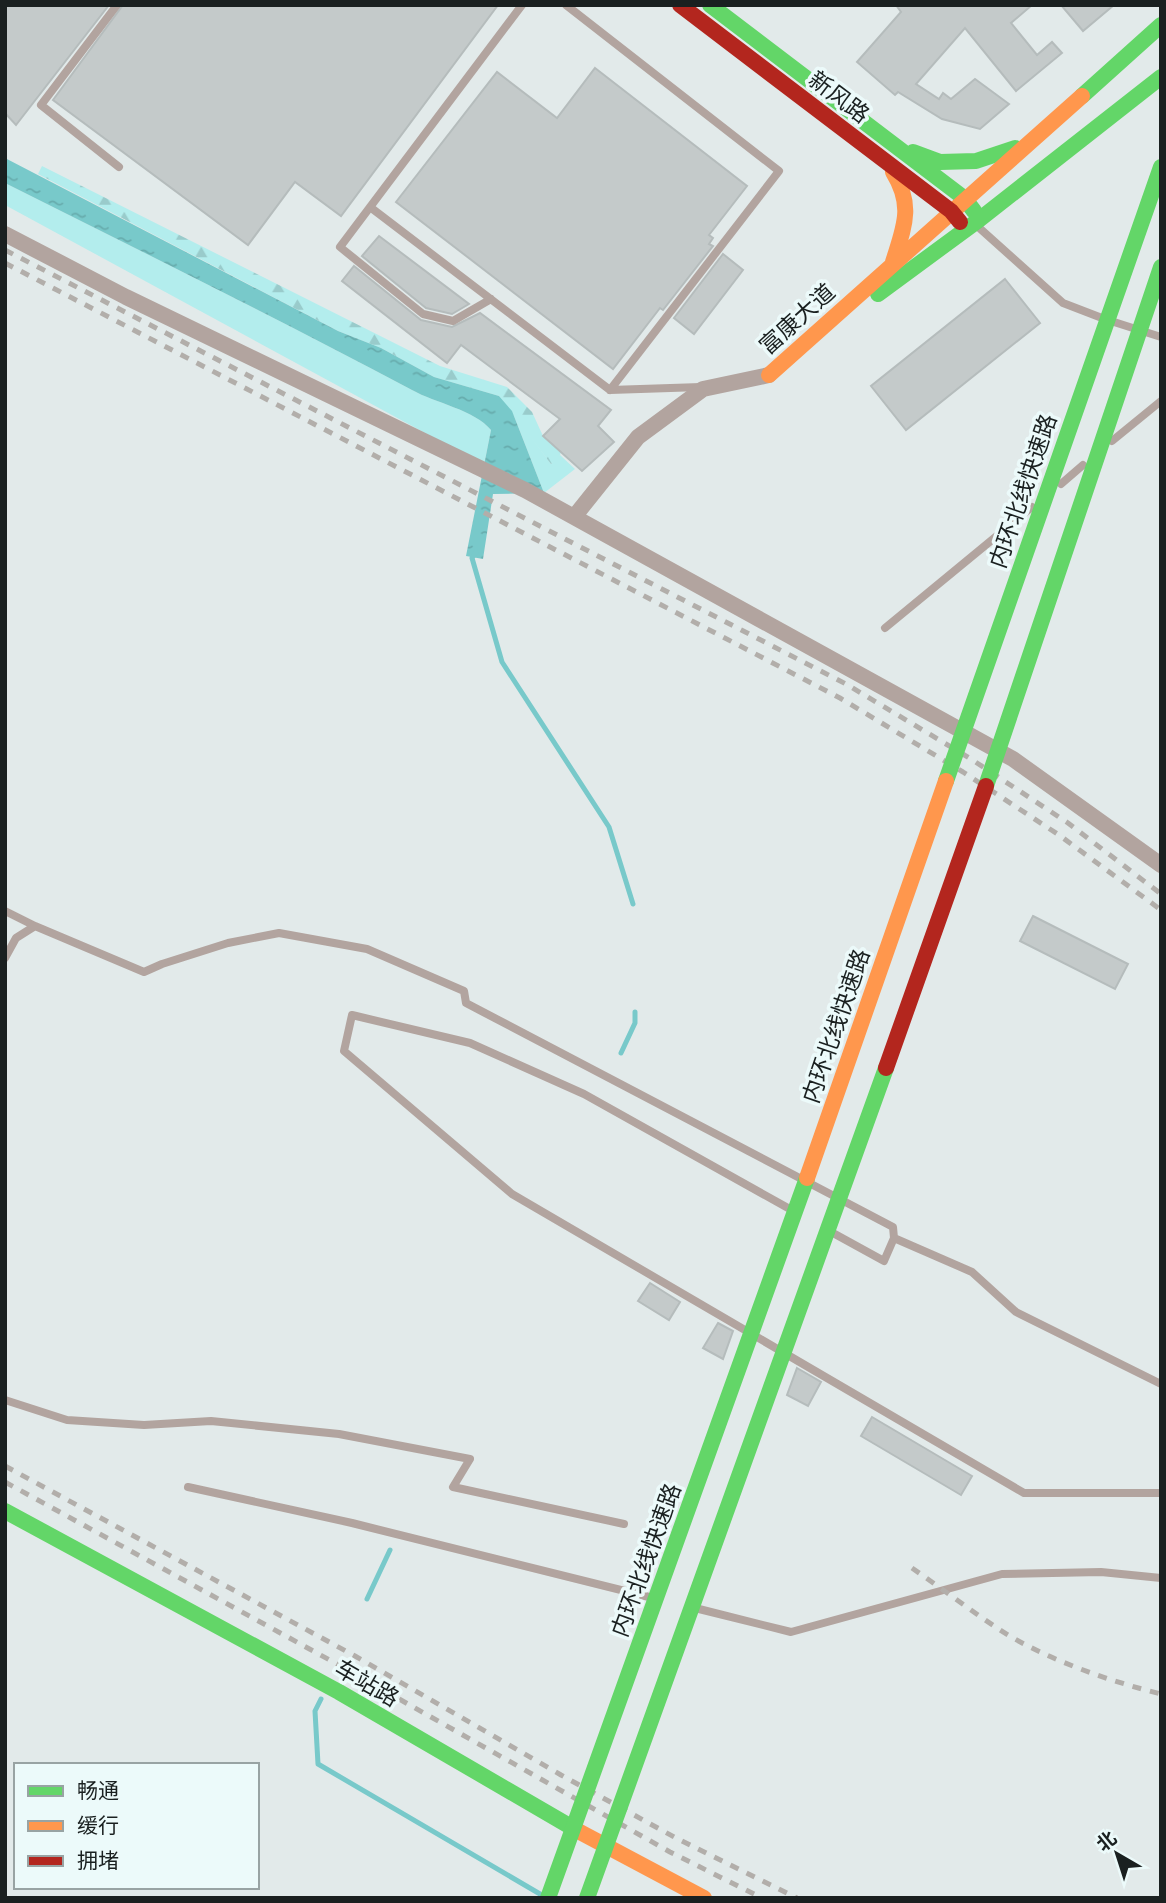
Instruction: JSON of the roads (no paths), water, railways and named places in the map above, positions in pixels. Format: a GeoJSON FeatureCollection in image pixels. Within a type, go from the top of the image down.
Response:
{"type":"FeatureCollection","features":[{"type":"Feature","properties":{"kind":"main road","name":"新风路"},"geometry":{"type":"LineString","coordinates":[[680,5],[951,211],[973,224]]}},
{"type":"Feature","properties":{"kind":"main road","name":"新风路"},"geometry":{"type":"LineString","coordinates":[[718,7],[964,198],[973,224]]}},
{"type":"Feature","properties":{"kind":"main road","name":"富康大道"},"geometry":{"type":"LineString","coordinates":[[769,375],[964,198],[1161,25]]}},
{"type":"Feature","properties":{"kind":"main road","name":"富康大道"},"geometry":{"type":"LineString","coordinates":[[769,375],[973,224],[1161,77]]}},
{"type":"Feature","properties":{"kind":"main road"},"geometry":{"type":"LineString","coordinates":[[895,146],[940,162],[976,161],[1024,145]]}},
{"type":"Feature","properties":{"kind":"main road"},"geometry":{"type":"LineString","coordinates":[[885,161],[905,188],[908,209],[893,263]]}},
{"type":"Feature","properties":{"kind":"main road","name":"内环北线快速路"},"geometry":{"type":"LineString","coordinates":[[548,1898],[815,1157],[1161,167]]}},
{"type":"Feature","properties":{"kind":"main road"},"geometry":{"type":"LineString","coordinates":[[587,1898],[957,872],[1161,267]]}},
{"type":"Feature","properties":{"kind":"main road","name":"车站路"},"geometry":{"type":"LineString","coordinates":[[5,1511],[339,1692],[551,1816],[704,1898]]}},
{"type":"Feature","properties":{"kind":"street"},"geometry":{"type":"LineString","coordinates":[[5,234],[126,297],[500,478],[574,517],[1013,759],[1161,865]]}},
{"type":"Feature","properties":{"kind":"street"},"geometry":{"type":"LineString","coordinates":[[574,517],[638,437],[703,390],[769,375]]}},
{"type":"Feature","properties":{"kind":"lane"},"geometry":{"type":"LineString","coordinates":[[117,5],[41,105],[120,167]]}},
{"type":"Feature","properties":{"kind":"lane"},"geometry":{"type":"LineString","coordinates":[[491,299],[453,321],[423,314],[340,247],[522,5]]}},
{"type":"Feature","properties":{"kind":"lane"},"geometry":{"type":"LineString","coordinates":[[566,5],[779,171],[610,390]]}},
{"type":"Feature","properties":{"kind":"lane"},"geometry":{"type":"LineString","coordinates":[[370,207],[610,390],[714,387]]}},
{"type":"Feature","properties":{"kind":"lane"},"geometry":{"type":"LineString","coordinates":[[973,224],[1063,303],[1078,311],[1161,337]]}},
{"type":"Feature","properties":{"kind":"lane"},"geometry":{"type":"LineString","coordinates":[[885,628],[1161,401]]}},
{"type":"Feature","properties":{"kind":"lane"},"geometry":{"type":"LineString","coordinates":[[5,911],[144,972],[228,943],[279,933],[367,949],[464,991],[466,1003],[892,1227],[894,1238],[884,1261],[824,1228]]}},
{"type":"Feature","properties":{"kind":"lane"},"geometry":{"type":"LineString","coordinates":[[5,958],[16,938],[35,926]]}},
{"type":"Feature","properties":{"kind":"lane"},"geometry":{"type":"LineString","coordinates":[[800,1214],[584,1094],[470,1042],[352,1016],[344,1051],[512,1194],[1024,1493],[1161,1493]]}},
{"type":"Feature","properties":{"kind":"lane"},"geometry":{"type":"LineString","coordinates":[[894,1238],[972,1272],[1016,1312],[1161,1384]]}},
{"type":"Feature","properties":{"kind":"lane"},"geometry":{"type":"LineString","coordinates":[[5,1400],[67,1420],[144,1425],[211,1421],[339,1434],[457,1457],[470,1460],[453,1487],[624,1524]]}},
{"type":"Feature","properties":{"kind":"lane"},"geometry":{"type":"LineString","coordinates":[[188,1487],[352,1523],[671,1602]]}},
{"type":"Feature","properties":{"kind":"lane"},"geometry":{"type":"LineString","coordinates":[[685,1606],[791,1632],[1002,1574],[1101,1572],[1161,1578]]}},
{"type":"Feature","properties":{"kind":"water"},"geometry":{"type":"Polygon","coordinates":[[[5,158],[338,331],[381,348],[434,377],[499,396],[512,411],[544,493],[493,494],[483,559],[466,556],[491,430],[484,423],[465,412],[421,395],[5,183],[5,158]]]}},
{"type":"Feature","properties":{"kind":"waterway"},"geometry":{"type":"LineString","coordinates":[[476,552],[472,558],[502,662],[609,827],[633,904]]}},
{"type":"Feature","properties":{"kind":"waterway"},"geometry":{"type":"LineString","coordinates":[[621,1053],[635,1023],[635,1012]]}},
{"type":"Feature","properties":{"kind":"waterway"},"geometry":{"type":"LineString","coordinates":[[367,1599],[390,1550]]}},
{"type":"Feature","properties":{"kind":"waterway"},"geometry":{"type":"LineString","coordinates":[[321,1699],[315,1711],[318,1764],[540,1894]]}},
{"type":"Feature","properties":{"kind":"railway"},"geometry":{"type":"LineString","coordinates":[[5,250],[846,684],[971,759],[1068,823],[1161,894]]}},
{"type":"Feature","properties":{"kind":"railway"},"geometry":{"type":"LineString","coordinates":[[5,263],[840,698],[963,772],[1059,835],[1161,910]]}},
{"type":"Feature","properties":{"kind":"railway"},"geometry":{"type":"LineString","coordinates":[[5,1466],[355,1656],[676,1838],[797,1898]]}},
{"type":"Feature","properties":{"kind":"railway"},"geometry":{"type":"LineString","coordinates":[[5,1482],[346,1669],[670,1852],[762,1898]]}},
{"type":"Feature","properties":{"kind":"railway"},"geometry":{"type":"LineString","coordinates":[[912,1568],[1018,1641],[1099,1676],[1161,1694]]}}]}
